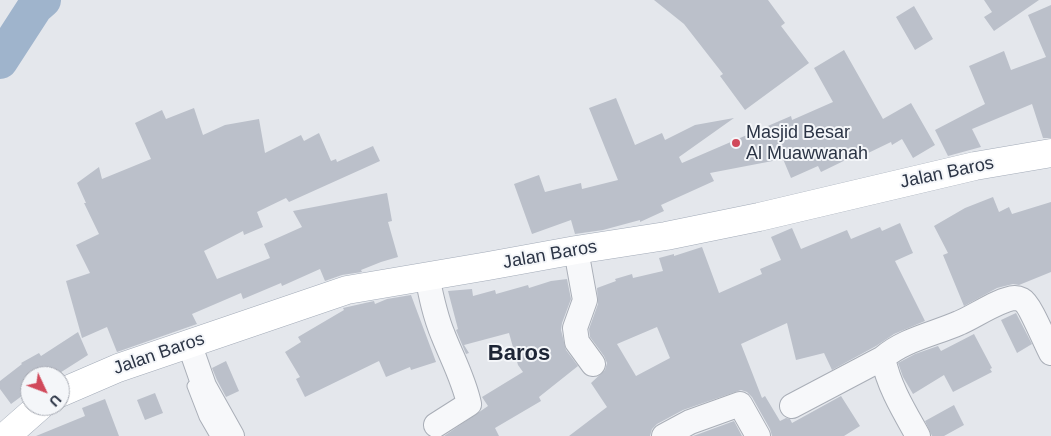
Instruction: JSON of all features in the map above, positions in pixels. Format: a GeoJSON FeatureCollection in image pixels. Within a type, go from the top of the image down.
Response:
{"type":"FeatureCollection","features":[{"type":"Feature","properties":{"kind":"main road","name":"Jalan Baros"},"geometry":{"type":"LineString","coordinates":[[70,389],[118,368],[183,353],[347,290],[676,234],[759,217],[975,166],[1051,153]]}},
{"type":"Feature","properties":{"kind":"main road"},"geometry":{"type":"LineString","coordinates":[[6,436],[27,416]]}},
{"type":"Feature","properties":{"kind":"street"},"geometry":{"type":"LineString","coordinates":[[576,250],[585,300],[575,328],[577,342],[593,364]]}},
{"type":"Feature","properties":{"kind":"street"},"geometry":{"type":"LineString","coordinates":[[427,276],[432,306],[470,404],[436,425]]}},
{"type":"Feature","properties":{"kind":"street"},"geometry":{"type":"LineString","coordinates":[[792,406],[908,343],[1015,298],[1023,300],[1029,307],[1051,353]]}},
{"type":"Feature","properties":{"kind":"street"},"geometry":{"type":"LineString","coordinates":[[183,353],[232,436]]}},
{"type":"Feature","properties":{"kind":"street"},"geometry":{"type":"LineString","coordinates":[[883,358],[886,375],[918,436]]}},
{"type":"Feature","properties":{"kind":"street"},"geometry":{"type":"LineString","coordinates":[[664,436],[690,422],[740,404],[758,436]]}},
{"type":"Feature","properties":{"kind":"lane"},"geometry":{"type":"LineString","coordinates":[[183,353],[205,417],[216,436]]}},
{"type":"Feature","properties":{"kind":"building"},"geometry":{"type":"Polygon","coordinates":[[[654,0],[768,0],[785,23],[781,26],[809,63],[745,110],[720,76],[723,74],[684,24],[654,0]]]}},
{"type":"Feature","properties":{"kind":"building"},"geometry":{"type":"Polygon","coordinates":[[[984,0],[1039,0],[994,31],[984,17],[992,12],[984,0]]]}},
{"type":"Feature","properties":{"kind":"building"},"geometry":{"type":"Polygon","coordinates":[[[1051,5],[1051,138],[1043,138],[1032,104],[972,129],[981,147],[948,156],[935,130],[985,104],[969,66],[1004,51],[1011,70],[1046,57],[1028,15],[1051,5]]]}},
{"type":"Feature","properties":{"kind":"building"},"geometry":{"type":"Polygon","coordinates":[[[914,6],[933,39],[915,50],[896,17],[914,6]]]}},
{"type":"Feature","properties":{"kind":"building"},"geometry":{"type":"Polygon","coordinates":[[[844,50],[883,119],[911,103],[935,145],[913,158],[902,139],[892,145],[891,142],[864,155],[862,152],[821,172],[818,166],[791,178],[783,159],[710,173],[714,181],[661,205],[664,211],[640,222],[640,220],[603,230],[575,234],[571,220],[532,234],[514,184],[539,175],[545,192],[581,183],[582,189],[618,180],[589,108],[616,98],[635,145],[662,133],[665,140],[695,125],[734,118],[679,157],[682,163],[791,116],[792,120],[833,102],[814,68],[844,50]]]}},
{"type":"Feature","properties":{"kind":"building"},"geometry":{"type":"Polygon","coordinates":[[[194,108],[203,135],[225,125],[259,119],[265,153],[301,135],[304,141],[319,133],[331,161],[336,159],[337,162],[373,146],[380,161],[289,202],[286,198],[257,212],[263,227],[244,235],[243,231],[204,251],[217,279],[270,258],[264,244],[302,227],[293,211],[387,193],[392,221],[388,222],[398,257],[361,270],[362,272],[342,275],[325,281],[320,269],[282,286],[281,283],[243,299],[241,293],[192,314],[197,324],[117,352],[107,327],[82,338],[66,281],[90,273],[76,245],[99,234],[77,183],[99,167],[102,179],[151,159],[135,123],[162,110],[166,119],[194,108]]]}},
{"type":"Feature","properties":{"kind":"building"},"geometry":{"type":"Polygon","coordinates":[[[993,197],[999,212],[1009,207],[1012,214],[1051,202],[1051,272],[1019,285],[1013,284],[997,288],[964,306],[943,255],[948,253],[934,226],[965,208],[993,197]]]}},
{"type":"Feature","properties":{"kind":"building"},"geometry":{"type":"Polygon","coordinates":[[[900,223],[913,253],[895,261],[925,321],[894,334],[832,370],[824,353],[796,360],[787,323],[741,344],[762,398],[765,396],[780,421],[786,418],[790,419],[792,423],[841,396],[860,426],[844,436],[772,436],[752,397],[747,392],[741,390],[683,410],[657,424],[652,429],[650,436],[569,436],[607,407],[591,383],[605,370],[607,363],[590,337],[589,329],[598,304],[597,288],[616,281],[615,279],[632,274],[633,278],[663,271],[659,258],[674,254],[674,256],[702,247],[719,293],[762,274],[760,269],[781,260],[771,237],[792,228],[801,249],[847,230],[851,239],[880,227],[882,231],[900,223]],[[657,327],[617,344],[636,376],[670,358],[657,327]]]}},
{"type":"Feature","properties":{"kind":"building"},"geometry":{"type":"Polygon","coordinates":[[[567,279],[571,299],[561,330],[566,350],[578,366],[539,397],[541,401],[495,428],[499,436],[444,436],[488,406],[482,397],[523,372],[518,365],[509,333],[464,345],[469,353],[466,354],[456,330],[458,329],[448,291],[472,289],[473,296],[495,290],[496,294],[528,285],[529,288],[551,281],[567,279]]]}},
{"type":"Feature","properties":{"kind":"building"},"geometry":{"type":"Polygon","coordinates":[[[411,295],[436,362],[411,370],[410,367],[386,377],[379,361],[305,397],[296,379],[300,377],[285,352],[301,342],[298,337],[344,310],[343,308],[374,301],[375,304],[387,299],[411,295]]]}},
{"type":"Feature","properties":{"kind":"building"},"geometry":{"type":"Polygon","coordinates":[[[1016,313],[1032,344],[1017,353],[1001,320],[1016,313]]]}},
{"type":"Feature","properties":{"kind":"building"},"geometry":{"type":"Polygon","coordinates":[[[78,332],[88,355],[70,366],[20,366],[20,397],[11,404],[0,389],[0,381],[21,363],[39,353],[41,356],[78,332]]]}},
{"type":"Feature","properties":{"kind":"building"},"geometry":{"type":"Polygon","coordinates":[[[974,334],[992,368],[990,369],[992,372],[953,392],[944,375],[913,394],[903,377],[898,363],[915,354],[938,346],[941,351],[974,334]]]}},
{"type":"Feature","properties":{"kind":"building"},"geometry":{"type":"Polygon","coordinates":[[[226,361],[239,391],[226,397],[212,368],[226,361]]]}},
{"type":"Feature","properties":{"kind":"building"},"geometry":{"type":"Polygon","coordinates":[[[155,393],[163,413],[145,420],[137,400],[155,393]]]}},
{"type":"Feature","properties":{"kind":"building"},"geometry":{"type":"Polygon","coordinates":[[[105,399],[119,436],[36,436],[85,416],[82,408],[105,399]]]}},
{"type":"Feature","properties":{"kind":"building"},"geometry":{"type":"Polygon","coordinates":[[[954,405],[964,425],[944,436],[932,436],[925,421],[954,405]]]}},
{"type":"Feature","properties":{"kind":"building"},"geometry":{"type":"Polygon","coordinates":[[[734,421],[742,436],[693,436],[696,435],[734,421]]]}},
{"type":"Feature","properties":{"kind":"waterway"},"geometry":{"type":"LineString","coordinates":[[0,61],[35,7],[43,0]]}},
{"type":"Feature","properties":{"kind":"place","name":"Masjid Besar Al Muawwanah"},"geometry":{"type":"Point","coordinates":[736,143]}},
{"type":"Feature","properties":{"kind":"district","name":"Baros"},"geometry":{"type":"Point","coordinates":[519,354]}}]}
